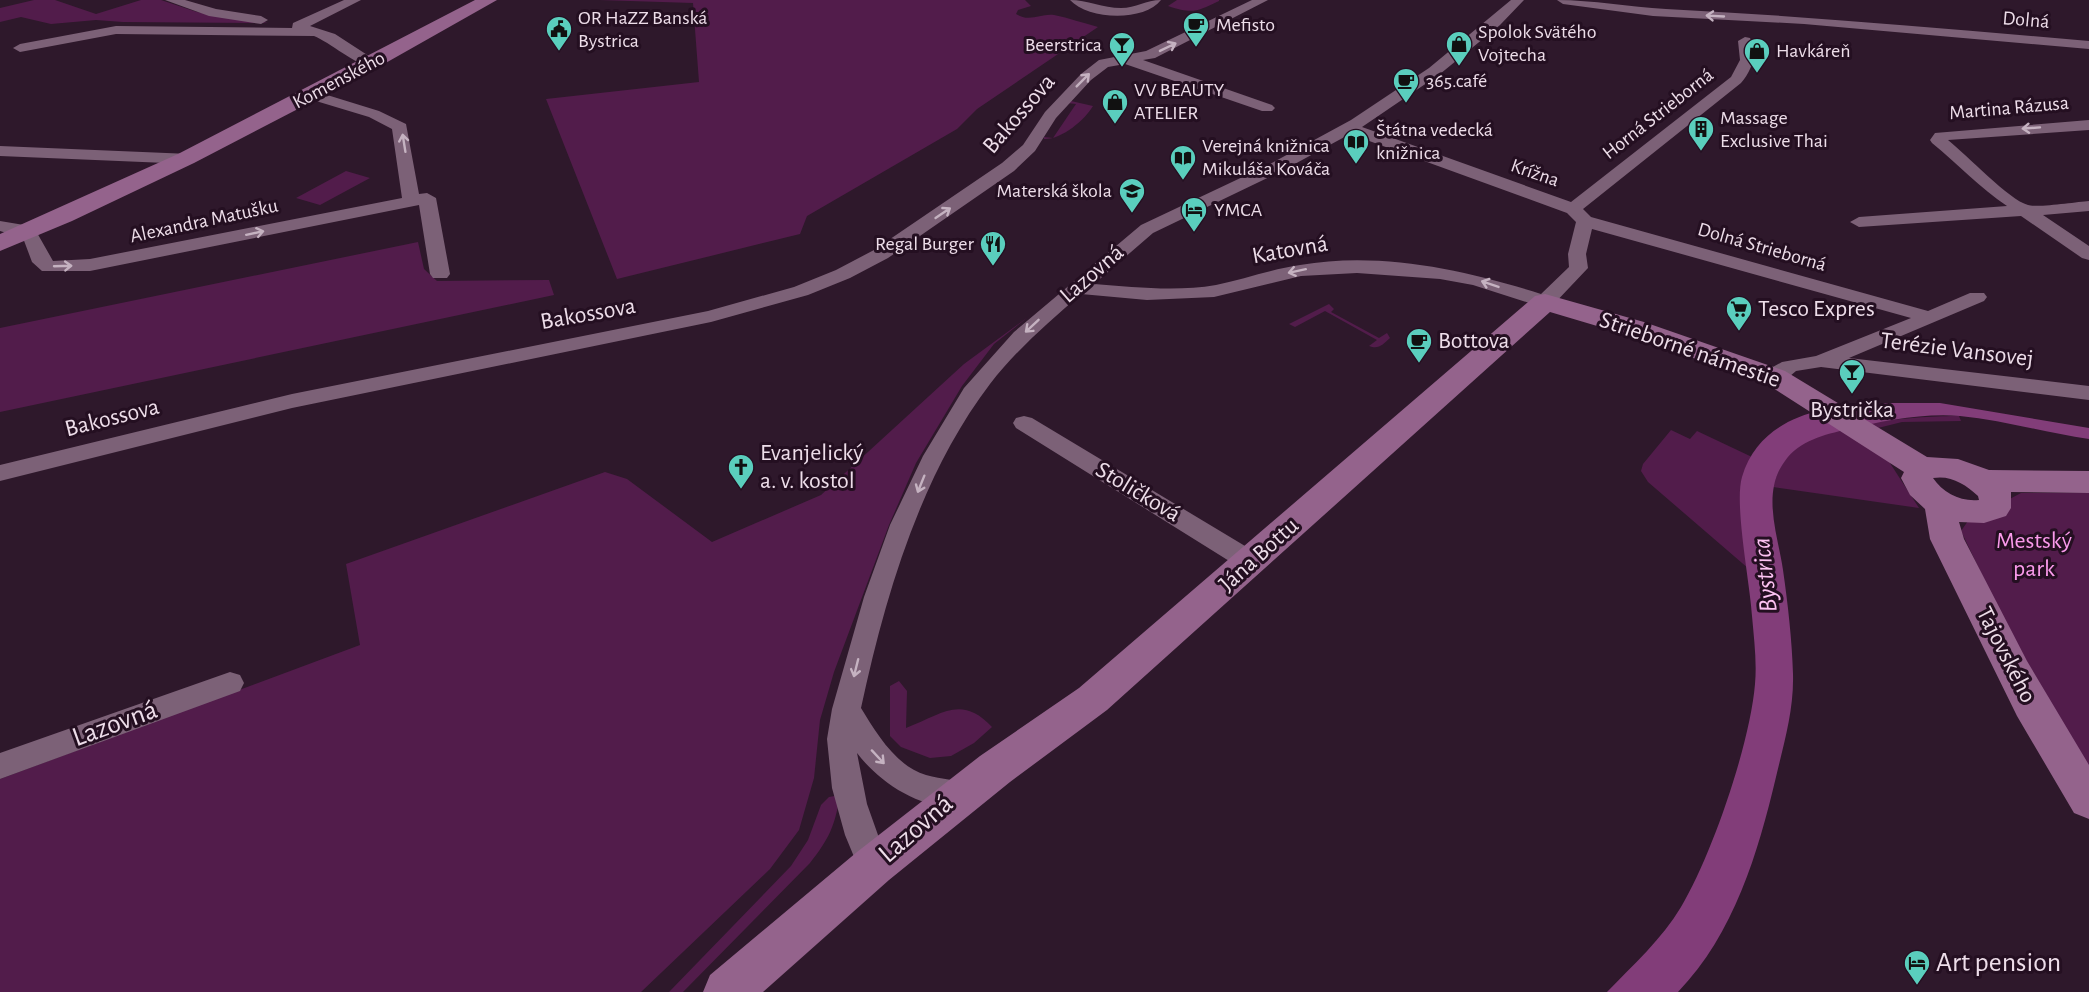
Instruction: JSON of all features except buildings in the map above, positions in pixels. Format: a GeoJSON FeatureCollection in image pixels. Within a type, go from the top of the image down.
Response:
{"type":"FeatureCollection","features":[{"type":"Feature","properties":{"kind":"street"},"geometry":{"type":"LineString","coordinates":[[171,0],[214,13],[298,26],[319,32],[370,63]]}},
{"type":"Feature","properties":{"kind":"street"},"geometry":{"type":"LineString","coordinates":[[298,26],[355,0]]}},
{"type":"Feature","properties":{"kind":"street","name":"Komenského"},"geometry":{"type":"LineString","coordinates":[[0,243],[190,159],[488,0]]}},
{"type":"Feature","properties":{"kind":"street"},"geometry":{"type":"LineString","coordinates":[[1076,0],[1103,9],[1126,12],[1144,8],[1155,0]]}},
{"type":"Feature","properties":{"kind":"street","name":"Bakossova"},"geometry":{"type":"LineString","coordinates":[[0,473],[292,401],[711,316],[801,291],[858,266],[914,233],[995,178],[1029,148],[1050,115],[1086,76],[1120,60],[1150,55],[1262,0]]}},
{"type":"Feature","properties":{"kind":"street","name":"Lazovná"},"geometry":{"type":"LineString","coordinates":[[873,866],[854,820],[847,787],[842,738],[846,709],[862,645],[928,468],[972,393],[988,372],[1030,328],[1147,229],[1283,165],[1347,127],[1447,63],[1518,0]]}},
{"type":"Feature","properties":{"kind":"street","name":"Dolná"},"geometry":{"type":"LineString","coordinates":[[1563,0],[1686,14],[1741,11],[1804,20],[2089,45]]}},
{"type":"Feature","properties":{"kind":"street","name":"Horná Strieborná"},"geometry":{"type":"LineString","coordinates":[[1579,215],[1687,117],[1736,80],[1743,72],[1748,60],[1741,11]]}},
{"type":"Feature","properties":{"kind":"street"},"geometry":{"type":"LineString","coordinates":[[20,48],[111,30],[319,32]]}},
{"type":"Feature","properties":{"kind":"street"},"geometry":{"type":"LineString","coordinates":[[1120,60],[1267,108]]}},
{"type":"Feature","properties":{"kind":"street"},"geometry":{"type":"LineString","coordinates":[[311,95],[387,118],[400,127],[411,201],[426,198],[440,274]]}},
{"type":"Feature","properties":{"kind":"street","name":"Martina Rázusa"},"geometry":{"type":"LineString","coordinates":[[2089,124],[1965,133],[1941,136],[1938,140],[1965,161],[1990,187],[2089,254]]}},
{"type":"Feature","properties":{"kind":"street","name":"Krížna"},"geometry":{"type":"LineString","coordinates":[[1347,127],[1579,215]]}},
{"type":"Feature","properties":{"kind":"street"},"geometry":{"type":"LineString","coordinates":[[0,151],[190,159]]}},
{"type":"Feature","properties":{"kind":"street","name":"Alexandra Matušku"},"geometry":{"type":"LineString","coordinates":[[27,232],[35,238],[41,262],[49,267],[90,266],[411,201]]}},
{"type":"Feature","properties":{"kind":"street"},"geometry":{"type":"LineString","coordinates":[[1859,222],[2089,206]]}},
{"type":"Feature","properties":{"kind":"street"},"geometry":{"type":"LineString","coordinates":[[1545,302],[1579,268],[1577,254],[1579,215]]}},
{"type":"Feature","properties":{"kind":"street","name":"Dolná Strieborná"},"geometry":{"type":"LineString","coordinates":[[1579,215],[1928,317]]}},
{"type":"Feature","properties":{"kind":"street"},"geometry":{"type":"LineString","coordinates":[[0,226],[27,232]]}},
{"type":"Feature","properties":{"kind":"street","name":"Katovná"},"geometry":{"type":"LineString","coordinates":[[1077,288],[1147,294],[1214,291],[1315,267],[1357,267],[1440,273],[1477,280],[1545,302]]}},
{"type":"Feature","properties":{"kind":"street","name":"Terézie Vansovej"},"geometry":{"type":"LineString","coordinates":[[1775,377],[1778,371],[1785,368],[1820,361],[1977,297]]}},
{"type":"Feature","properties":{"kind":"street","name":"Strieborné námestie"},"geometry":{"type":"LineString","coordinates":[[1545,302],[1634,328],[1775,377],[1923,469]]}},
{"type":"Feature","properties":{"kind":"street","name":"Jána Bottu"},"geometry":{"type":"LineString","coordinates":[[962,794],[1093,699],[1545,302]]}},
{"type":"Feature","properties":{"kind":"street","name":"Terézie Vansovej"},"geometry":{"type":"LineString","coordinates":[[1820,361],[2089,393]]}},
{"type":"Feature","properties":{"kind":"street","name":"Stoličková"},"geometry":{"type":"LineString","coordinates":[[1024,423],[1251,562]]}},
{"type":"Feature","properties":{"kind":"street"},"geometry":{"type":"LineString","coordinates":[[1950,467],[1982,481],[1991,488],[1997,502],[1988,511],[1966,512],[1941,503],[1919,484],[1919,473],[1923,469],[1950,467]]}},
{"type":"Feature","properties":{"kind":"street"},"geometry":{"type":"LineString","coordinates":[[1982,481],[2089,482]]}},
{"type":"Feature","properties":{"kind":"street","name":"Tajovského"},"geometry":{"type":"LineString","coordinates":[[1941,503],[1942,523],[1952,550],[2015,676],[2047,734],[2089,800]]}},
{"type":"Feature","properties":{"kind":"street","name":"Lazovná"},"geometry":{"type":"LineString","coordinates":[[0,766],[230,683]]}},
{"type":"Feature","properties":{"kind":"street","name":"Lazovná"},"geometry":{"type":"LineString","coordinates":[[846,709],[865,742],[882,762],[916,785],[962,794]]}},
{"type":"Feature","properties":{"kind":"street","name":"Lazovná"},"geometry":{"type":"LineString","coordinates":[[727,992],[873,866],[962,794]]}},
{"type":"Feature","properties":{"kind":"green space"},"geometry":{"type":"Polygon","coordinates":[[[34,0],[55,0],[96,14],[141,0],[161,0],[197,12],[268,23],[96,20],[51,24],[21,17],[0,22],[0,8],[34,0]]]}},
{"type":"Feature","properties":{"kind":"green space"},"geometry":{"type":"Polygon","coordinates":[[[599,0],[1025,0],[1031,6],[1018,10],[1016,14],[1021,17],[1054,15],[1098,27],[977,109],[957,129],[807,216],[800,234],[617,279],[546,99],[699,82],[693,3],[599,0]]]}},
{"type":"Feature","properties":{"kind":"green space"},"geometry":{"type":"Polygon","coordinates":[[[1177,0],[1219,1],[1194,11],[1168,6],[1177,0]]]}},
{"type":"Feature","properties":{"kind":"green space"},"geometry":{"type":"Polygon","coordinates":[[[1071,101],[1093,106],[1072,128],[1053,138],[1076,104],[1067,103],[1071,101]]]}},
{"type":"Feature","properties":{"kind":"green space"},"geometry":{"type":"Polygon","coordinates":[[[346,171],[370,178],[320,205],[296,198],[346,171]]]}},
{"type":"Feature","properties":{"kind":"green space"},"geometry":{"type":"Polygon","coordinates":[[[418,242],[424,269],[437,281],[549,280],[554,295],[0,412],[0,328],[418,242]]]}},
{"type":"Feature","properties":{"kind":"green space"},"geometry":{"type":"Polygon","coordinates":[[[1329,304],[1334,309],[1331,312],[1379,338],[1387,333],[1390,338],[1378,347],[1369,346],[1377,340],[1325,311],[1295,327],[1289,324],[1329,304]]]}},
{"type":"Feature","properties":{"kind":"green space"},"geometry":{"type":"Polygon","coordinates":[[[1028,317],[994,344],[962,386],[916,463],[889,525],[834,672],[820,720],[814,778],[799,830],[770,869],[641,992],[0,992],[0,779],[360,645],[346,564],[605,472],[627,479],[712,542],[821,495],[964,364],[1028,317]]]}},
{"type":"Feature","properties":{"kind":"green space"},"geometry":{"type":"Polygon","coordinates":[[[1959,416],[1961,421],[1902,422],[1854,434],[1888,460],[1919,508],[1773,487],[1788,456],[1811,439],[1852,426],[1875,422],[1959,416]]]}},
{"type":"Feature","properties":{"kind":"green space"},"geometry":{"type":"Polygon","coordinates":[[[1671,430],[1690,439],[1697,431],[1752,457],[1742,483],[1741,497],[1742,526],[1749,569],[1648,482],[1641,471],[1643,464],[1671,430]]]}},
{"type":"Feature","properties":{"kind":"green space","name":"Mestský park"},"geometry":{"type":"Polygon","coordinates":[[[2021,493],[2089,493],[2089,777],[2039,694],[1961,531],[1968,521],[2021,493]]]}},
{"type":"Feature","properties":{"kind":"green space"},"geometry":{"type":"Polygon","coordinates":[[[899,681],[907,691],[906,728],[940,713],[960,709],[981,717],[992,727],[974,743],[951,756],[930,758],[901,747],[890,736],[890,686],[899,681]]]}},
{"type":"Feature","properties":{"kind":"green space"},"geometry":{"type":"Polygon","coordinates":[[[840,795],[830,832],[810,863],[683,992],[669,992],[791,866],[808,840],[821,805],[829,797],[840,795]]]}},
{"type":"Feature","properties":{"kind":"water","name":"Bystrica"},"geometry":{"type":"Polygon","coordinates":[[[1870,403],[1940,403],[2089,428],[2089,439],[2008,423],[1946,415],[1889,421],[1848,429],[1813,439],[1791,454],[1778,473],[1774,487],[1773,514],[1790,622],[1792,700],[1776,777],[1752,863],[1729,919],[1698,969],[1678,992],[1607,992],[1656,941],[1681,907],[1705,859],[1738,767],[1752,709],[1756,676],[1754,633],[1740,505],[1742,477],[1750,457],[1776,429],[1793,420],[1830,408],[1870,403]]]}},
{"type":"Feature","properties":{"kind":"place","name":"Mefisto"},"geometry":{"type":"Point","coordinates":[1196,48]}},
{"type":"Feature","properties":{"kind":"place","name":"OR HaZZ Banská Bystrica"},"geometry":{"type":"Point","coordinates":[559,52]}},
{"type":"Feature","properties":{"kind":"place","name":"Spolok Svätého Vojtecha"},"geometry":{"type":"Point","coordinates":[1459,67]}},
{"type":"Feature","properties":{"kind":"place","name":"Beerstrica"},"geometry":{"type":"Point","coordinates":[1122,68]}},
{"type":"Feature","properties":{"kind":"place","name":"Havkáreň"},"geometry":{"type":"Point","coordinates":[1757,74]}},
{"type":"Feature","properties":{"kind":"place","name":"365.café"},"geometry":{"type":"Point","coordinates":[1406,104]}},
{"type":"Feature","properties":{"kind":"place","name":"VV BEAUTY ATELIER"},"geometry":{"type":"Point","coordinates":[1115,125]}},
{"type":"Feature","properties":{"kind":"place","name":"Massage Exclusive Thai"},"geometry":{"type":"Point","coordinates":[1701,152]}},
{"type":"Feature","properties":{"kind":"place","name":"Štátna vedecká knižnica"},"geometry":{"type":"Point","coordinates":[1356,165]}},
{"type":"Feature","properties":{"kind":"place","name":"Verejná knižnica Mikuláša Kováča"},"geometry":{"type":"Point","coordinates":[1183,181]}},
{"type":"Feature","properties":{"kind":"place","name":"Materská škola"},"geometry":{"type":"Point","coordinates":[1132,214]}},
{"type":"Feature","properties":{"kind":"place","name":"YMCA"},"geometry":{"type":"Point","coordinates":[1194,233]}},
{"type":"Feature","properties":{"kind":"place","name":"Regal Burger"},"geometry":{"type":"Point","coordinates":[993,267]}},
{"type":"Feature","properties":{"kind":"place","name":"Tesco Expres"},"geometry":{"type":"Point","coordinates":[1739,332]}},
{"type":"Feature","properties":{"kind":"place","name":"Bottova"},"geometry":{"type":"Point","coordinates":[1419,364]}},
{"type":"Feature","properties":{"kind":"place","name":"Bystrička"},"geometry":{"type":"Point","coordinates":[1852,395]}},
{"type":"Feature","properties":{"kind":"place","name":"Evanjelický a. v. kostol"},"geometry":{"type":"Point","coordinates":[741,490]}},
{"type":"Feature","properties":{"kind":"place","name":"Art pension"},"geometry":{"type":"Point","coordinates":[1917,986]}}]}
